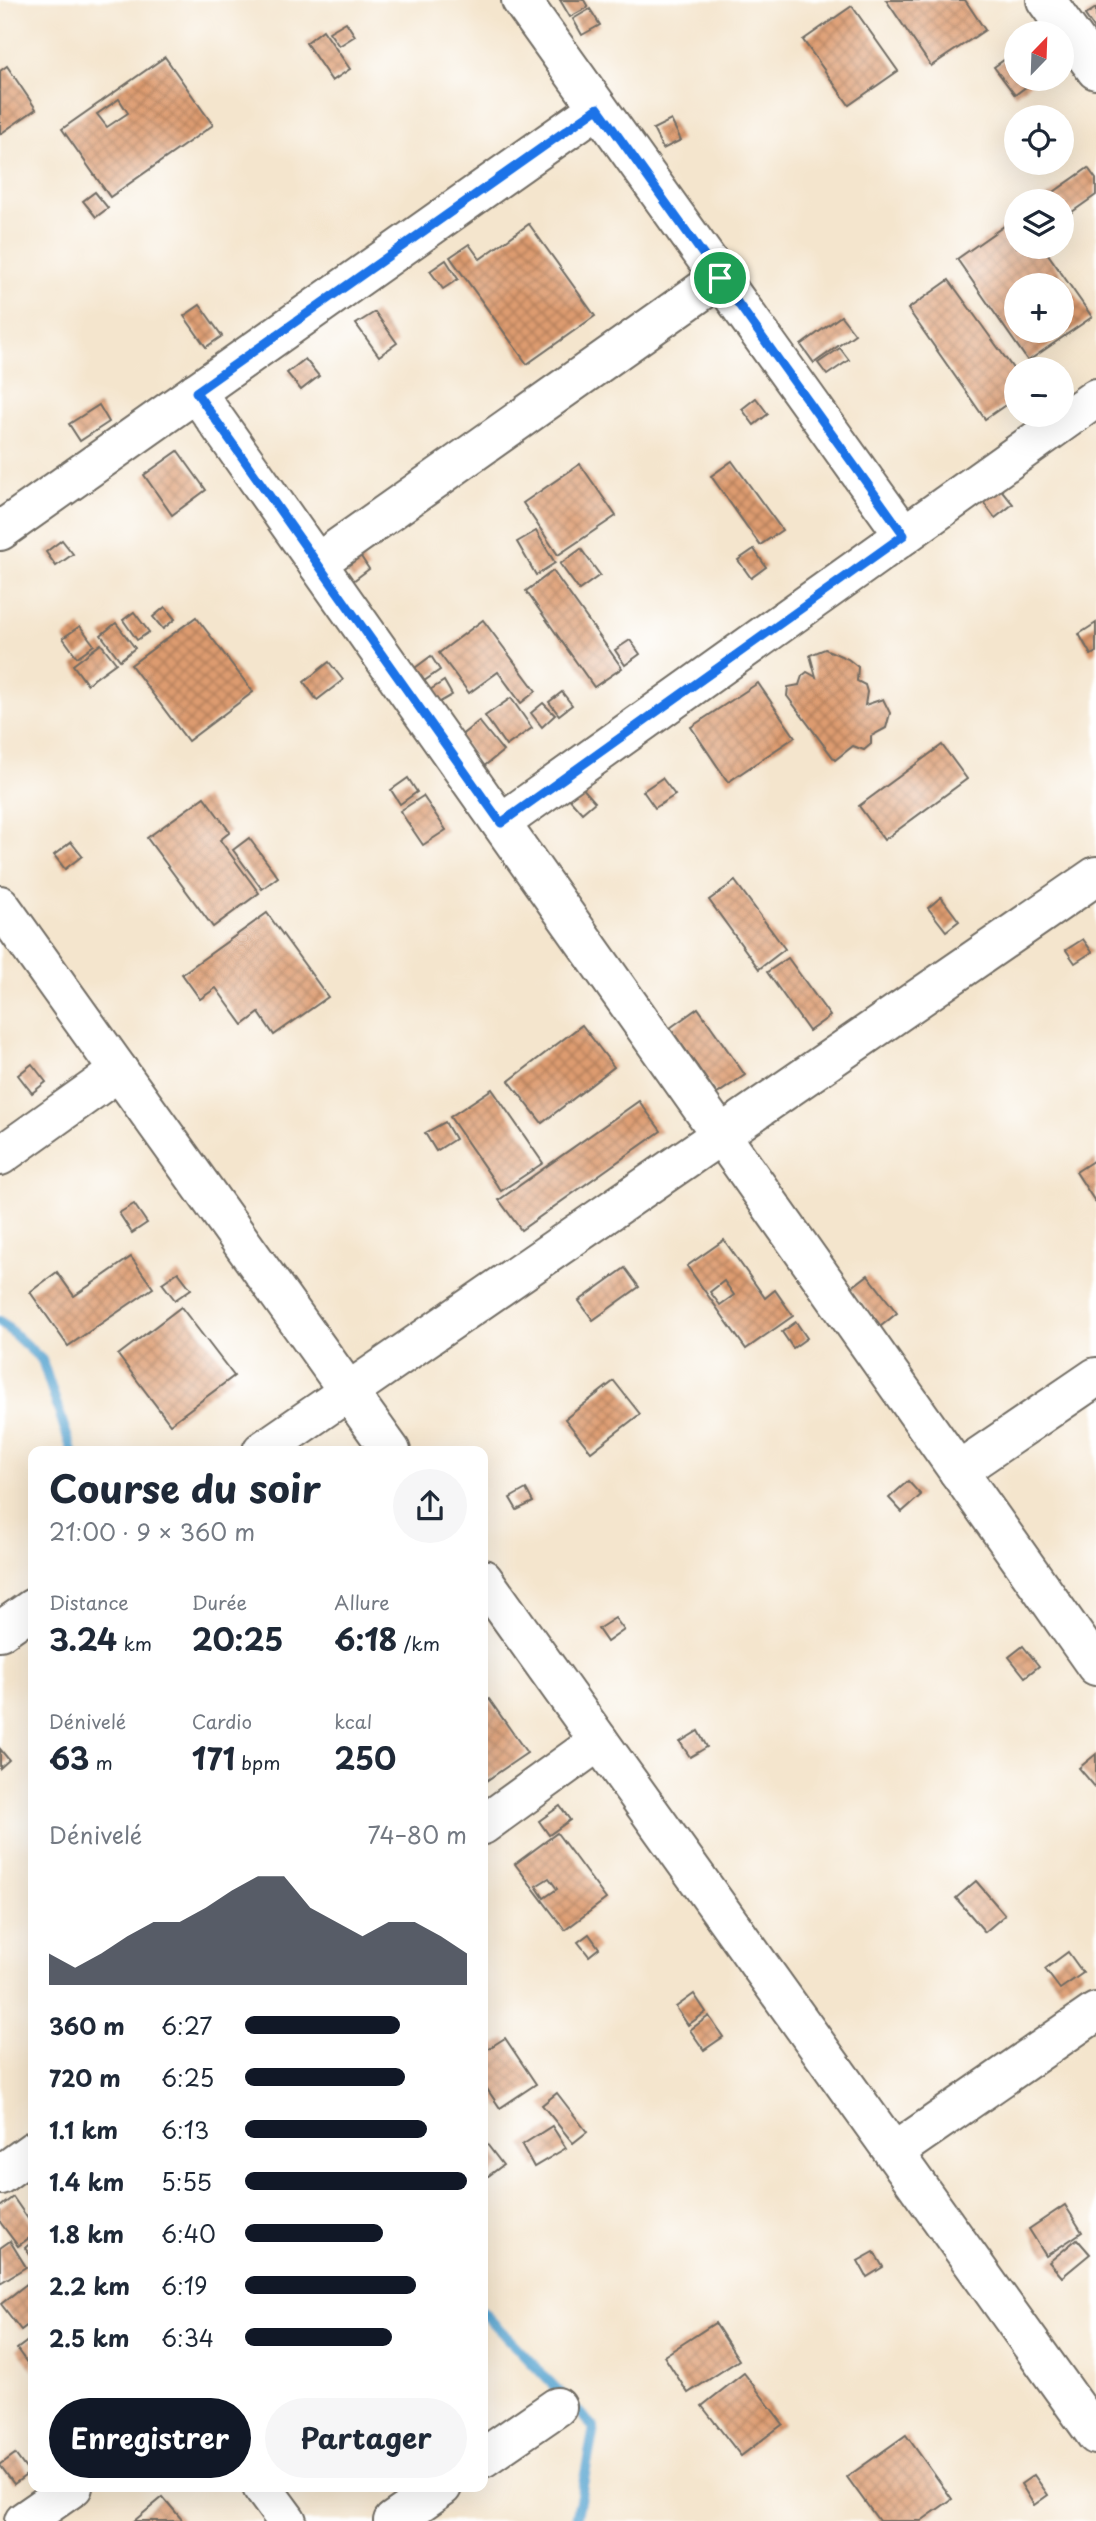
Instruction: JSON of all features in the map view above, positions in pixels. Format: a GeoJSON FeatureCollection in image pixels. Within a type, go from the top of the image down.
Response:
{"type":"FeatureCollection","features":[{"type":"Feature","properties":{"kind":"street"},"geometry":{"type":"LineString","coordinates":[[521,0],[904,535]]}},
{"type":"Feature","properties":{"kind":"street"},"geometry":{"type":"LineString","coordinates":[[1046,0],[1096,70]]}},
{"type":"Feature","properties":{"kind":"street"},"geometry":{"type":"LineString","coordinates":[[0,531],[598,108]]}},
{"type":"Feature","properties":{"kind":"street"},"geometry":{"type":"LineString","coordinates":[[317,563],[720,278]]}},
{"type":"Feature","properties":{"kind":"street"},"geometry":{"type":"LineString","coordinates":[[196,392],[958,1471],[1090,1645]]}},
{"type":"Feature","properties":{"kind":"street"},"geometry":{"type":"LineString","coordinates":[[501,823],[1096,398]]}},
{"type":"Feature","properties":{"kind":"street"},"geometry":{"type":"LineString","coordinates":[[269,1446],[1096,876]]}},
{"type":"Feature","properties":{"kind":"street"},"geometry":{"type":"LineString","coordinates":[[0,905],[387,1446]]}},
{"type":"Feature","properties":{"kind":"street"},"geometry":{"type":"LineString","coordinates":[[0,1156],[119,1072]]}},
{"type":"Feature","properties":{"kind":"street"},"geometry":{"type":"LineString","coordinates":[[958,1471],[1096,1377]]}},
{"type":"Feature","properties":{"kind":"street"},"geometry":{"type":"LineString","coordinates":[[488,1586],[1096,2435]]}},
{"type":"Feature","properties":{"kind":"street"},"geometry":{"type":"LineString","coordinates":[[0,1631],[28,1611]]}},
{"type":"Feature","properties":{"kind":"street"},"geometry":{"type":"LineString","coordinates":[[488,1821],[598,1741]]}},
{"type":"Feature","properties":{"kind":"street"},"geometry":{"type":"LineString","coordinates":[[894,2152],[1096,2012]]}},
{"type":"Feature","properties":{"kind":"street"},"geometry":{"type":"LineString","coordinates":[[0,2175],[28,2155]]}},
{"type":"Feature","properties":{"kind":"street"},"geometry":{"type":"LineString","coordinates":[[488,2455],[557,2407]]}},
{"type":"Feature","properties":{"kind":"street"},"geometry":{"type":"LineString","coordinates":[[24,2521],[66,2492]]}},
{"type":"Feature","properties":{"kind":"street"},"geometry":{"type":"LineString","coordinates":[[266,2492],[287,2521]]}},
{"type":"Feature","properties":{"kind":"street"},"geometry":{"type":"LineString","coordinates":[[393,2521],[435,2492]]}},
{"type":"Feature","properties":{"kind":"building"},"geometry":{"type":"Polygon","coordinates":[[[560,0],[584,0],[588,7],[570,17],[560,0]]]}},
{"type":"Feature","properties":{"kind":"building"},"geometry":{"type":"Polygon","coordinates":[[[886,0],[965,0],[985,30],[931,66],[886,0]]]}},
{"type":"Feature","properties":{"kind":"building"},"geometry":{"type":"Polygon","coordinates":[[[852,6],[898,71],[849,105],[803,40],[852,6]]]}},
{"type":"Feature","properties":{"kind":"building"},"geometry":{"type":"Polygon","coordinates":[[[1096,8],[1096,31],[1085,15],[1096,8]]]}},
{"type":"Feature","properties":{"kind":"building"},"geometry":{"type":"Polygon","coordinates":[[[590,9],[600,25],[582,35],[573,19],[590,9]]]}},
{"type":"Feature","properties":{"kind":"building"},"geometry":{"type":"Polygon","coordinates":[[[346,22],[355,36],[339,46],[329,32],[346,22]]]}},
{"type":"Feature","properties":{"kind":"building"},"geometry":{"type":"Polygon","coordinates":[[[323,30],[350,69],[332,81],[306,43],[323,30]]]}},
{"type":"Feature","properties":{"kind":"building"},"geometry":{"type":"Polygon","coordinates":[[[165,57],[213,125],[110,197],[62,129],[165,57]],[[119,99],[97,114],[107,127],[128,113],[119,99]]]}},
{"type":"Feature","properties":{"kind":"building"},"geometry":{"type":"Polygon","coordinates":[[[1004,60],[1004,80],[994,67],[1004,60]]]}},
{"type":"Feature","properties":{"kind":"building"},"geometry":{"type":"Polygon","coordinates":[[[7,66],[36,109],[0,134],[0,71],[7,66]]]}},
{"type":"Feature","properties":{"kind":"building"},"geometry":{"type":"Polygon","coordinates":[[[671,120],[681,140],[663,149],[653,129],[671,120]]]}},
{"type":"Feature","properties":{"kind":"building"},"geometry":{"type":"Polygon","coordinates":[[[1088,168],[1096,179],[1096,195],[1074,211],[1074,189],[1058,189],[1088,168]]]}},
{"type":"Feature","properties":{"kind":"building"},"geometry":{"type":"Polygon","coordinates":[[[95,192],[108,208],[96,217],[83,201],[95,192]]]}},
{"type":"Feature","properties":{"kind":"building"},"geometry":{"type":"Polygon","coordinates":[[[529,224],[595,316],[527,364],[450,257],[469,244],[480,259],[529,224]]]}},
{"type":"Feature","properties":{"kind":"building"},"geometry":{"type":"Polygon","coordinates":[[[1004,226],[1004,259],[1051,259],[1061,273],[1004,273],[1004,327],[957,259],[1004,226]]]}},
{"type":"Feature","properties":{"kind":"building"},"geometry":{"type":"Polygon","coordinates":[[[446,260],[458,279],[443,289],[430,271],[446,260]]]}},
{"type":"Feature","properties":{"kind":"building"},"geometry":{"type":"Polygon","coordinates":[[[949,280],[1005,357],[1004,406],[985,419],[908,309],[949,280]]]}},
{"type":"Feature","properties":{"kind":"building"},"geometry":{"type":"Polygon","coordinates":[[[1074,291],[1092,317],[1074,329],[1074,291]]]}},
{"type":"Feature","properties":{"kind":"building"},"geometry":{"type":"Polygon","coordinates":[[[200,305],[222,336],[206,347],[184,316],[200,305]]]}},
{"type":"Feature","properties":{"kind":"building"},"geometry":{"type":"Polygon","coordinates":[[[375,312],[397,343],[379,356],[356,324],[375,312]]]}},
{"type":"Feature","properties":{"kind":"building"},"geometry":{"type":"Polygon","coordinates":[[[841,316],[855,334],[814,363],[801,345],[841,316]]]}},
{"type":"Feature","properties":{"kind":"building"},"geometry":{"type":"Polygon","coordinates":[[[1015,343],[1054,343],[1034,357],[1025,357],[1015,343]]]}},
{"type":"Feature","properties":{"kind":"building"},"geometry":{"type":"Polygon","coordinates":[[[840,348],[849,360],[827,375],[818,363],[840,348]]]}},
{"type":"Feature","properties":{"kind":"building"},"geometry":{"type":"Polygon","coordinates":[[[305,359],[319,376],[301,390],[287,373],[305,359]]]}},
{"type":"Feature","properties":{"kind":"building"},"geometry":{"type":"Polygon","coordinates":[[[756,398],[768,414],[754,425],[742,409],[756,398]]]}},
{"type":"Feature","properties":{"kind":"building"},"geometry":{"type":"Polygon","coordinates":[[[99,405],[109,422],[80,441],[69,424],[99,405]]]}},
{"type":"Feature","properties":{"kind":"building"},"geometry":{"type":"Polygon","coordinates":[[[178,451],[206,490],[172,515],[144,475],[178,451]]]}},
{"type":"Feature","properties":{"kind":"building"},"geometry":{"type":"Polygon","coordinates":[[[732,461],[782,530],[760,545],[711,476],[732,461]]]}},
{"type":"Feature","properties":{"kind":"building"},"geometry":{"type":"Polygon","coordinates":[[[580,464],[616,516],[558,555],[523,503],[580,464]]]}},
{"type":"Feature","properties":{"kind":"building"},"geometry":{"type":"Polygon","coordinates":[[[998,486],[1013,504],[995,518],[981,499],[998,486]]]}},
{"type":"Feature","properties":{"kind":"building"},"geometry":{"type":"Polygon","coordinates":[[[536,531],[555,563],[536,575],[517,542],[536,531]]]}},
{"type":"Feature","properties":{"kind":"building"},"geometry":{"type":"Polygon","coordinates":[[[62,540],[73,554],[56,566],[46,552],[62,540]]]}},
{"type":"Feature","properties":{"kind":"building"},"geometry":{"type":"Polygon","coordinates":[[[581,549],[600,575],[579,590],[560,564],[581,549]]]}},
{"type":"Feature","properties":{"kind":"building"},"geometry":{"type":"Polygon","coordinates":[[[754,549],[766,567],[751,578],[738,560],[754,549]]]}},
{"type":"Feature","properties":{"kind":"building"},"geometry":{"type":"Polygon","coordinates":[[[358,552],[369,569],[353,581],[341,563],[358,552]]]}},
{"type":"Feature","properties":{"kind":"building"},"geometry":{"type":"Polygon","coordinates":[[[553,571],[622,668],[594,687],[526,591],[553,571]]]}},
{"type":"Feature","properties":{"kind":"building"},"geometry":{"type":"Polygon","coordinates":[[[165,607],[175,619],[163,629],[153,617],[165,607]]]}},
{"type":"Feature","properties":{"kind":"building"},"geometry":{"type":"Polygon","coordinates":[[[134,612],[149,632],[137,640],[123,620],[134,612]]]}},
{"type":"Feature","properties":{"kind":"building"},"geometry":{"type":"Polygon","coordinates":[[[196,617],[253,692],[188,741],[131,665],[196,617]]]}},
{"type":"Feature","properties":{"kind":"building"},"geometry":{"type":"Polygon","coordinates":[[[483,620],[536,691],[521,703],[498,672],[469,693],[439,653],[483,620]]]}},
{"type":"Feature","properties":{"kind":"building"},"geometry":{"type":"Polygon","coordinates":[[[116,623],[135,648],[120,660],[101,635],[116,623]]]}},
{"type":"Feature","properties":{"kind":"building"},"geometry":{"type":"Polygon","coordinates":[[[1096,623],[1096,652],[1091,655],[1079,634],[1096,623]]]}},
{"type":"Feature","properties":{"kind":"building"},"geometry":{"type":"Polygon","coordinates":[[[80,626],[94,645],[77,657],[63,638],[80,626]]]}},
{"type":"Feature","properties":{"kind":"building"},"geometry":{"type":"Polygon","coordinates":[[[630,640],[640,654],[625,665],[615,650],[630,640]]]}},
{"type":"Feature","properties":{"kind":"building"},"geometry":{"type":"Polygon","coordinates":[[[101,644],[116,663],[87,684],[73,665],[101,644]]]}},
{"type":"Feature","properties":{"kind":"building"},"geometry":{"type":"Polygon","coordinates":[[[825,649],[848,659],[858,667],[857,681],[865,685],[867,692],[865,705],[883,699],[890,713],[886,728],[871,736],[871,744],[864,750],[853,746],[835,760],[787,696],[788,687],[799,685],[802,676],[807,672],[816,677],[810,655],[825,649]]]}},
{"type":"Feature","properties":{"kind":"building"},"geometry":{"type":"Polygon","coordinates":[[[431,656],[440,670],[424,681],[415,668],[431,656]]]}},
{"type":"Feature","properties":{"kind":"building"},"geometry":{"type":"Polygon","coordinates":[[[329,662],[343,680],[317,700],[304,682],[329,662]]]}},
{"type":"Feature","properties":{"kind":"building"},"geometry":{"type":"Polygon","coordinates":[[[444,681],[452,695],[438,703],[430,690],[444,681]]]}},
{"type":"Feature","properties":{"kind":"building"},"geometry":{"type":"Polygon","coordinates":[[[758,683],[795,737],[728,782],[691,727],[758,683]]]}},
{"type":"Feature","properties":{"kind":"building"},"geometry":{"type":"Polygon","coordinates":[[[562,692],[572,705],[559,715],[549,702],[562,692]]]}},
{"type":"Feature","properties":{"kind":"building"},"geometry":{"type":"Polygon","coordinates":[[[511,698],[532,728],[506,746],[485,716],[511,698]]]}},
{"type":"Feature","properties":{"kind":"building"},"geometry":{"type":"Polygon","coordinates":[[[543,703],[555,715],[542,727],[531,713],[543,703]]]}},
{"type":"Feature","properties":{"kind":"building"},"geometry":{"type":"Polygon","coordinates":[[[479,721],[503,751],[483,767],[459,737],[479,721]]]}},
{"type":"Feature","properties":{"kind":"building"},"geometry":{"type":"Polygon","coordinates":[[[942,745],[967,779],[884,840],[859,806],[942,745]]]}},
{"type":"Feature","properties":{"kind":"building"},"geometry":{"type":"Polygon","coordinates":[[[408,778],[417,792],[400,804],[391,790],[408,778]]]}},
{"type":"Feature","properties":{"kind":"building"},"geometry":{"type":"Polygon","coordinates":[[[662,778],[675,795],[655,808],[643,791],[662,778]]]}},
{"type":"Feature","properties":{"kind":"building"},"geometry":{"type":"Polygon","coordinates":[[[580,785],[595,802],[582,813],[567,796],[580,785]]]}},
{"type":"Feature","properties":{"kind":"building"},"geometry":{"type":"Polygon","coordinates":[[[423,796],[446,830],[423,845],[400,811],[423,796]]]}},
{"type":"Feature","properties":{"kind":"building"},"geometry":{"type":"Polygon","coordinates":[[[204,797],[230,832],[220,840],[259,893],[213,927],[147,838],[204,797]]]}},
{"type":"Feature","properties":{"kind":"building"},"geometry":{"type":"Polygon","coordinates":[[[249,838],[278,877],[262,889],[233,850],[249,838]]]}},
{"type":"Feature","properties":{"kind":"building"},"geometry":{"type":"Polygon","coordinates":[[[71,842],[82,856],[65,869],[54,855],[71,842]]]}},
{"type":"Feature","properties":{"kind":"building"},"geometry":{"type":"Polygon","coordinates":[[[735,881],[785,949],[759,969],[709,900],[735,881]]]}},
{"type":"Feature","properties":{"kind":"building"},"geometry":{"type":"Polygon","coordinates":[[[941,897],[959,921],[946,931],[928,908],[941,897]]]}},
{"type":"Feature","properties":{"kind":"building"},"geometry":{"type":"Polygon","coordinates":[[[267,913],[328,997],[274,1035],[259,1013],[243,1025],[216,988],[200,999],[182,974],[267,913]]]}},
{"type":"Feature","properties":{"kind":"building"},"geometry":{"type":"Polygon","coordinates":[[[1083,939],[1092,952],[1075,963],[1066,950],[1083,939]]]}},
{"type":"Feature","properties":{"kind":"building"},"geometry":{"type":"Polygon","coordinates":[[[788,958],[830,1016],[809,1031],[767,972],[788,958]]]}},
{"type":"Feature","properties":{"kind":"building"},"geometry":{"type":"Polygon","coordinates":[[[698,1008],[745,1075],[717,1094],[670,1028],[698,1008]]]}},
{"type":"Feature","properties":{"kind":"building"},"geometry":{"type":"Polygon","coordinates":[[[582,1025],[614,1067],[542,1123],[509,1081],[582,1025]]]}},
{"type":"Feature","properties":{"kind":"building"},"geometry":{"type":"Polygon","coordinates":[[[32,1064],[46,1082],[32,1093],[18,1075],[32,1064]]]}},
{"type":"Feature","properties":{"kind":"building"},"geometry":{"type":"Polygon","coordinates":[[[492,1089],[543,1163],[501,1191],[450,1117],[492,1089]]]}},
{"type":"Feature","properties":{"kind":"building"},"geometry":{"type":"Polygon","coordinates":[[[639,1101],[661,1131],[521,1230],[499,1200],[639,1101]]]}},
{"type":"Feature","properties":{"kind":"building"},"geometry":{"type":"Polygon","coordinates":[[[445,1122],[455,1139],[436,1151],[425,1133],[445,1122]]]}},
{"type":"Feature","properties":{"kind":"building"},"geometry":{"type":"Polygon","coordinates":[[[1096,1159],[1096,1203],[1076,1172],[1096,1159]]]}},
{"type":"Feature","properties":{"kind":"building"},"geometry":{"type":"Polygon","coordinates":[[[134,1204],[147,1223],[132,1233],[119,1213],[134,1204]]]}},
{"type":"Feature","properties":{"kind":"building"},"geometry":{"type":"Polygon","coordinates":[[[724,1240],[765,1298],[775,1290],[793,1316],[746,1349],[687,1266],[724,1240]],[[724,1281],[710,1292],[720,1305],[734,1295],[724,1281]]]}},
{"type":"Feature","properties":{"kind":"building"},"geometry":{"type":"Polygon","coordinates":[[[131,1257],[153,1288],[68,1346],[30,1292],[57,1272],[74,1296],[131,1257]]]}},
{"type":"Feature","properties":{"kind":"building"},"geometry":{"type":"Polygon","coordinates":[[[625,1268],[639,1287],[593,1320],[579,1301],[625,1268]]]}},
{"type":"Feature","properties":{"kind":"building"},"geometry":{"type":"Polygon","coordinates":[[[178,1272],[191,1289],[175,1300],[162,1283],[178,1272]]]}},
{"type":"Feature","properties":{"kind":"building"},"geometry":{"type":"Polygon","coordinates":[[[868,1275],[897,1313],[881,1326],[851,1288],[868,1275]]]}},
{"type":"Feature","properties":{"kind":"building"},"geometry":{"type":"Polygon","coordinates":[[[181,1307],[234,1376],[170,1424],[118,1355],[181,1307]]]}},
{"type":"Feature","properties":{"kind":"building"},"geometry":{"type":"Polygon","coordinates":[[[796,1322],[807,1338],[793,1348],[782,1332],[796,1322]]]}},
{"type":"Feature","properties":{"kind":"building"},"geometry":{"type":"Polygon","coordinates":[[[614,1381],[640,1414],[591,1452],[565,1419],[614,1381]]]}},
{"type":"Feature","properties":{"kind":"building"},"geometry":{"type":"Polygon","coordinates":[[[908,1481],[921,1495],[902,1512],[889,1498],[908,1481]]]}},
{"type":"Feature","properties":{"kind":"building"},"geometry":{"type":"Polygon","coordinates":[[[526,1489],[533,1502],[517,1510],[510,1498],[526,1489]]]}},
{"type":"Feature","properties":{"kind":"building"},"geometry":{"type":"Polygon","coordinates":[[[615,1618],[624,1630],[607,1642],[598,1629],[615,1618]]]}},
{"type":"Feature","properties":{"kind":"building"},"geometry":{"type":"Polygon","coordinates":[[[1023,1646],[1039,1666],[1025,1677],[1009,1657],[1023,1646]]]}},
{"type":"Feature","properties":{"kind":"building"},"geometry":{"type":"Polygon","coordinates":[[[488,1700],[527,1753],[488,1780],[488,1700]]]}},
{"type":"Feature","properties":{"kind":"building"},"geometry":{"type":"Polygon","coordinates":[[[698,1731],[707,1747],[690,1757],[680,1742],[698,1731]]]}},
{"type":"Feature","properties":{"kind":"building"},"geometry":{"type":"Polygon","coordinates":[[[0,1749],[9,1760],[0,1768],[0,1749]]]}},
{"type":"Feature","properties":{"kind":"building"},"geometry":{"type":"Polygon","coordinates":[[[1096,1754],[1096,1788],[1079,1768],[1096,1754]]]}},
{"type":"Feature","properties":{"kind":"building"},"geometry":{"type":"Polygon","coordinates":[[[560,1806],[570,1820],[549,1835],[539,1821],[560,1806]]]}},
{"type":"Feature","properties":{"kind":"building"},"geometry":{"type":"Polygon","coordinates":[[[557,1833],[606,1899],[565,1930],[515,1864],[557,1833]],[[549,1878],[536,1886],[544,1898],[557,1889],[549,1878]]]}},
{"type":"Feature","properties":{"kind":"building"},"geometry":{"type":"Polygon","coordinates":[[[976,1881],[1005,1915],[985,1932],[956,1898],[976,1881]]]}},
{"type":"Feature","properties":{"kind":"building"},"geometry":{"type":"Polygon","coordinates":[[[589,1934],[599,1948],[589,1956],[578,1942],[589,1934]]]}},
{"type":"Feature","properties":{"kind":"building"},"geometry":{"type":"Polygon","coordinates":[[[1068,1952],[1083,1973],[1060,1989],[1045,1969],[1068,1952]]]}},
{"type":"Feature","properties":{"kind":"building"},"geometry":{"type":"Polygon","coordinates":[[[694,1994],[706,2012],[688,2025],[676,2007],[694,1994]]]}},
{"type":"Feature","properties":{"kind":"building"},"geometry":{"type":"Polygon","coordinates":[[[709,2016],[723,2037],[704,2050],[690,2030],[709,2016]]]}},
{"type":"Feature","properties":{"kind":"building"},"geometry":{"type":"Polygon","coordinates":[[[505,2038],[536,2084],[500,2108],[488,2090],[488,2049],[505,2038]]]}},
{"type":"Feature","properties":{"kind":"building"},"geometry":{"type":"Polygon","coordinates":[[[557,2093],[587,2132],[573,2143],[542,2105],[557,2093]]]}},
{"type":"Feature","properties":{"kind":"building"},"geometry":{"type":"Polygon","coordinates":[[[552,2126],[566,2148],[534,2167],[522,2145],[552,2126]]]}},
{"type":"Feature","properties":{"kind":"building"},"geometry":{"type":"Polygon","coordinates":[[[488,2146],[503,2165],[488,2176],[488,2146]]]}},
{"type":"Feature","properties":{"kind":"building"},"geometry":{"type":"Polygon","coordinates":[[[13,2197],[28,2219],[28,2239],[18,2246],[0,2222],[0,2207],[13,2197]]]}},
{"type":"Feature","properties":{"kind":"building"},"geometry":{"type":"Polygon","coordinates":[[[1065,2205],[1082,2232],[1046,2256],[1029,2229],[1065,2205]]]}},
{"type":"Feature","properties":{"kind":"building"},"geometry":{"type":"Polygon","coordinates":[[[1077,2239],[1090,2254],[1062,2277],[1049,2262],[1077,2239]]]}},
{"type":"Feature","properties":{"kind":"building"},"geometry":{"type":"Polygon","coordinates":[[[10,2241],[26,2267],[0,2283],[0,2248],[10,2241]]]}},
{"type":"Feature","properties":{"kind":"building"},"geometry":{"type":"Polygon","coordinates":[[[874,2252],[883,2267],[867,2277],[858,2261],[874,2252]]]}},
{"type":"Feature","properties":{"kind":"building"},"geometry":{"type":"Polygon","coordinates":[[[28,2283],[28,2325],[21,2330],[1,2304],[28,2283]]]}},
{"type":"Feature","properties":{"kind":"building"},"geometry":{"type":"Polygon","coordinates":[[[715,2323],[739,2360],[688,2393],[664,2356],[715,2323]]]}},
{"type":"Feature","properties":{"kind":"building"},"geometry":{"type":"Polygon","coordinates":[[[28,2341],[28,2364],[17,2349],[28,2341]]]}},
{"type":"Feature","properties":{"kind":"building"},"geometry":{"type":"Polygon","coordinates":[[[744,2373],[783,2424],[741,2456],[702,2406],[744,2373]]]}},
{"type":"Feature","properties":{"kind":"building"},"geometry":{"type":"Polygon","coordinates":[[[906,2435],[952,2499],[921,2521],[879,2521],[847,2477],[906,2435]]]}},
{"type":"Feature","properties":{"kind":"building"},"geometry":{"type":"Polygon","coordinates":[[[15,2454],[28,2474],[14,2484],[0,2465],[15,2454]]]}},
{"type":"Feature","properties":{"kind":"building"},"geometry":{"type":"Polygon","coordinates":[[[1034,2475],[1048,2495],[1034,2505],[1021,2484],[1034,2475]]]}},
{"type":"Feature","properties":{"kind":"building"},"geometry":{"type":"Polygon","coordinates":[[[163,2497],[183,2521],[134,2521],[163,2497]]]}},
{"type":"Feature","properties":{"kind":"waterway"},"geometry":{"type":"LineString","coordinates":[[0,1321],[42,1360],[70,1446]]}},
{"type":"Feature","properties":{"kind":"waterway"},"geometry":{"type":"LineString","coordinates":[[488,2317],[594,2428],[576,2521]]}},
{"type":"Feature","properties":{"kind":"route"},"geometry":{"type":"LineString","coordinates":[[598,108],[720,278],[904,535],[501,823],[196,392],[598,108]]}}]}
